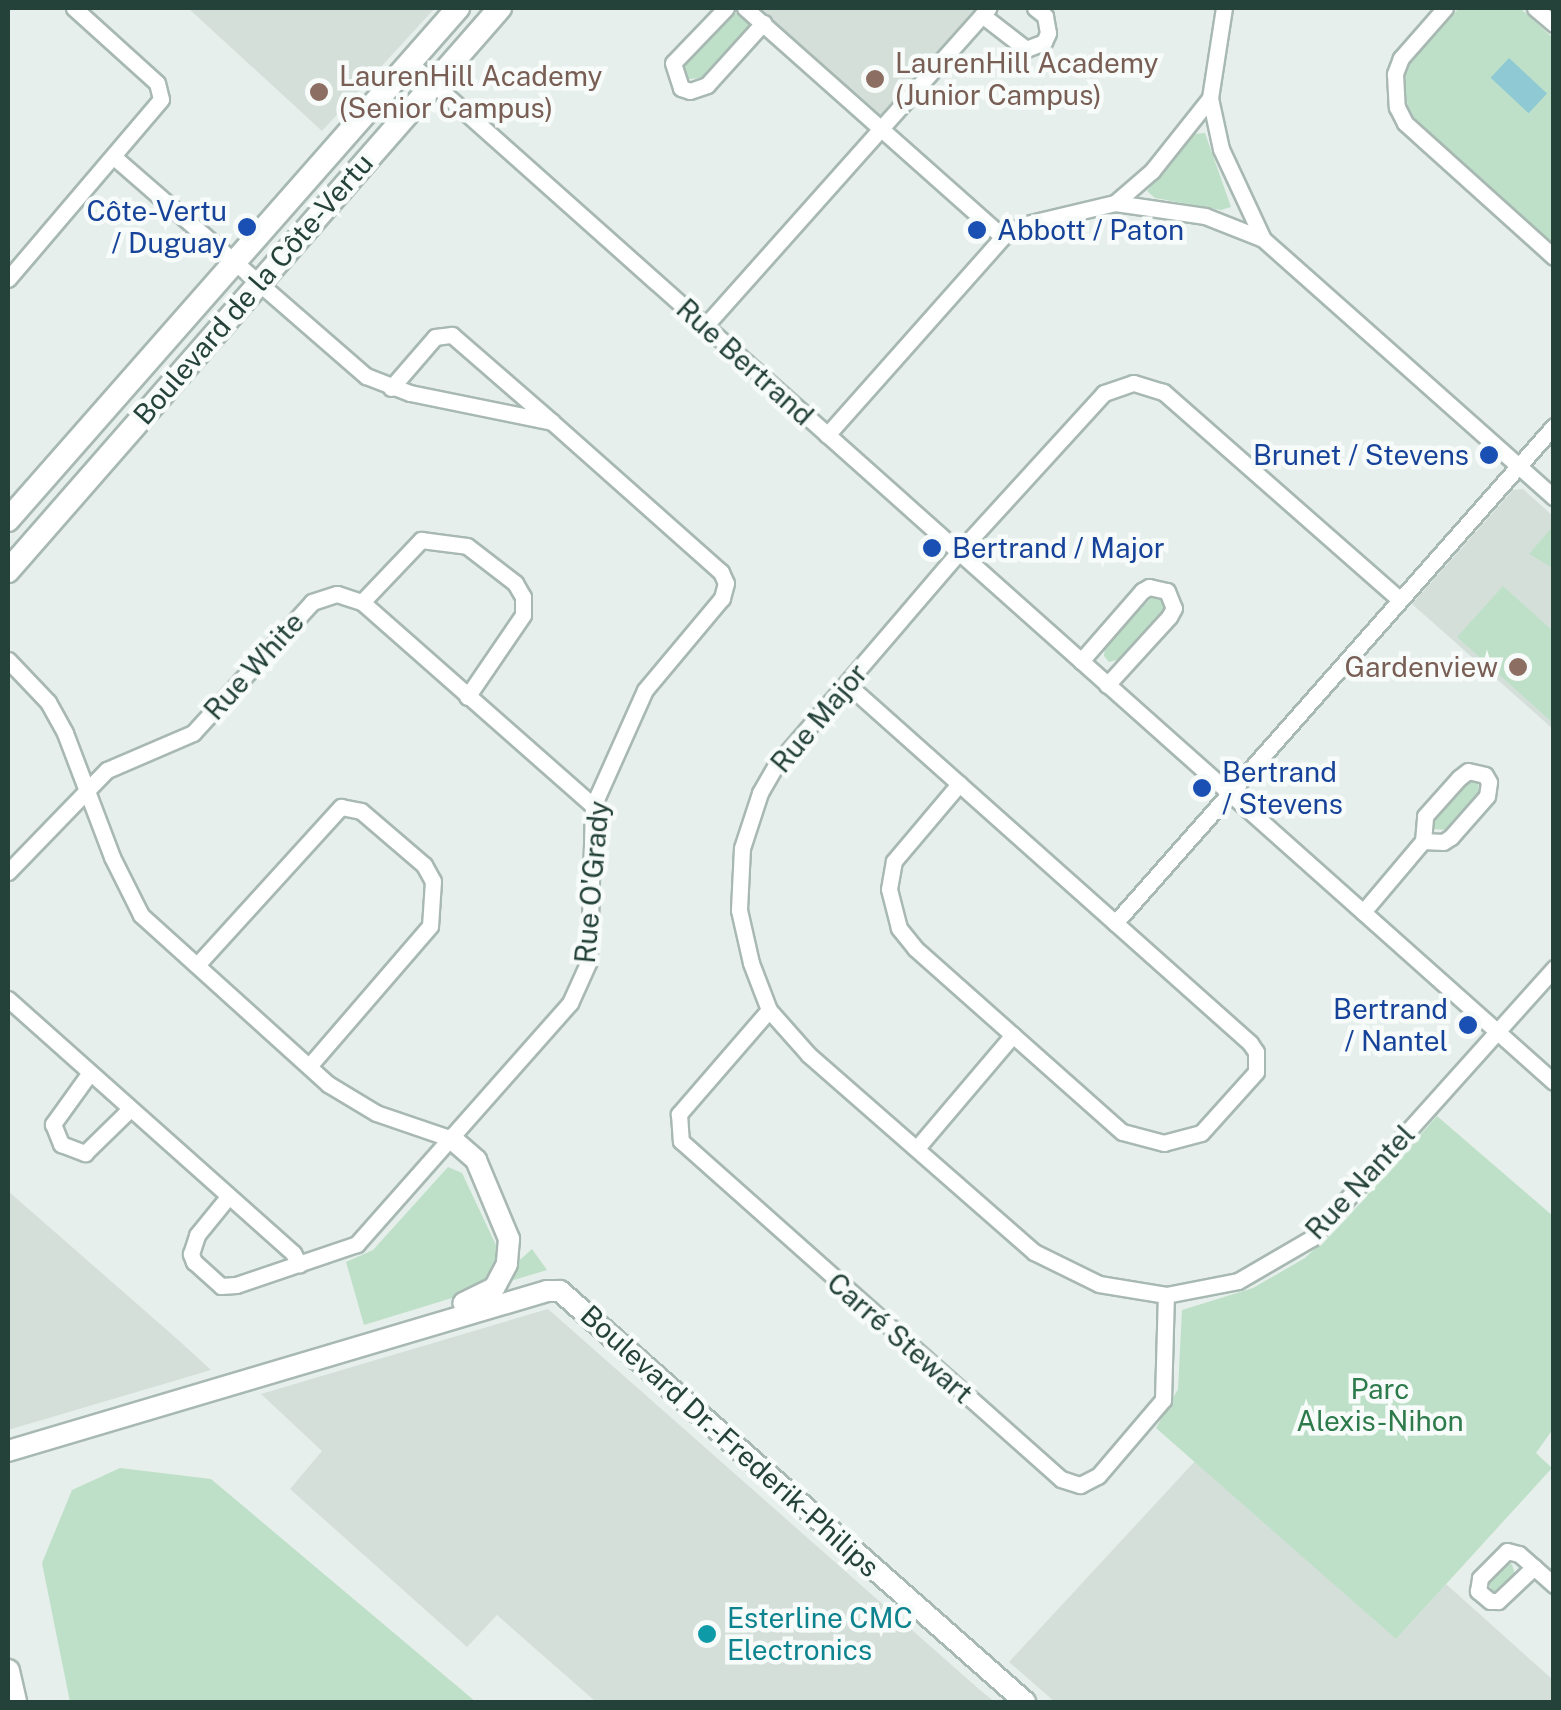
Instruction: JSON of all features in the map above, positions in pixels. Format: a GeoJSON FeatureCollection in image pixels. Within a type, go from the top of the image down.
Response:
{"type":"FeatureCollection","features":[{"type":"Feature","properties":{"kind":"main road","name":"Boulevard de la Côte-Vertu"},"geometry":{"type":"LineString","coordinates":[[8,520],[458,8]]}},
{"type":"Feature","properties":{"kind":"main road","name":"Boulevard de la Côte-Vertu"},"geometry":{"type":"LineString","coordinates":[[8,571],[500,8]]}},
{"type":"Feature","properties":{"kind":"main road"},"geometry":{"type":"LineString","coordinates":[[8,1672],[15,1702]]}},
{"type":"Feature","properties":{"kind":"street"},"geometry":{"type":"LineString","coordinates":[[8,279],[157,107],[162,90],[74,8]]}},
{"type":"Feature","properties":{"kind":"street"},"geometry":{"type":"LineString","coordinates":[[726,8],[718,11],[674,63],[682,88],[690,91],[706,85],[763,23]]}},
{"type":"Feature","properties":{"kind":"street"},"geometry":{"type":"LineString","coordinates":[[745,8],[1003,236]]}},
{"type":"Feature","properties":{"kind":"street"},"geometry":{"type":"LineString","coordinates":[[705,326],[985,11],[1026,49],[1044,42],[1048,33],[1045,16],[1035,8]]}},
{"type":"Feature","properties":{"kind":"street"},"geometry":{"type":"LineString","coordinates":[[1224,8],[1210,98],[1221,149],[1262,240]]}},
{"type":"Feature","properties":{"kind":"street"},"geometry":{"type":"LineString","coordinates":[[1446,8],[1401,58],[1395,74],[1398,107],[1405,123],[1554,256]]}},
{"type":"Feature","properties":{"kind":"street"},"geometry":{"type":"LineString","coordinates":[[1535,8],[1554,24]]}},
{"type":"Feature","properties":{"kind":"street","name":"Rue Bertrand"},"geometry":{"type":"LineString","coordinates":[[409,62],[1554,1082]]}},
{"type":"Feature","properties":{"kind":"street"},"geometry":{"type":"LineString","coordinates":[[1116,202],[1152,171],[1210,98]]}},
{"type":"Feature","properties":{"kind":"street"},"geometry":{"type":"LineString","coordinates":[[114,157],[366,376],[391,388],[552,422]]}},
{"type":"Feature","properties":{"kind":"street"},"geometry":{"type":"LineString","coordinates":[[827,434],[1003,236],[1022,225],[1116,202],[1206,216],[1262,240],[1554,497]]}},
{"type":"Feature","properties":{"kind":"street"},"geometry":{"type":"LineString","coordinates":[[391,388],[435,336],[452,335],[552,422]]}},
{"type":"Feature","properties":{"kind":"street","name":"Rue Major"},"geometry":{"type":"LineString","coordinates":[[917,1148],[809,1055],[768,1010],[739,910],[739,876],[748,822],[776,765],[958,553],[1104,393],[1134,383],[1174,399],[1399,599]]}},
{"type":"Feature","properties":{"kind":"street","name":"Rue O'Grady"},"geometry":{"type":"LineString","coordinates":[[228,1197],[192,1244],[194,1262],[214,1282],[236,1285],[357,1244],[570,1004],[582,984],[589,961],[593,806],[645,690],[722,598],[726,583],[721,572],[552,422]]}},
{"type":"Feature","properties":{"kind":"street"},"geometry":{"type":"LineString","coordinates":[[1116,923],[1554,426]]}},
{"type":"Feature","properties":{"kind":"street"},"geometry":{"type":"LineString","coordinates":[[467,696],[523,615],[523,597],[514,583],[467,546],[421,540],[411,546],[362,602],[467,696],[593,806]]}},
{"type":"Feature","properties":{"kind":"street"},"geometry":{"type":"LineString","coordinates":[[1081,661],[1142,592],[1149,587],[1167,591],[1174,608],[1170,617],[1107,685]]}},
{"type":"Feature","properties":{"kind":"street","name":"Rue White"},"geometry":{"type":"LineString","coordinates":[[8,872],[107,770],[194,732],[312,602],[337,594],[362,602]]}},
{"type":"Feature","properties":{"kind":"street"},"geometry":{"type":"LineString","coordinates":[[8,660],[48,702],[125,887],[142,916],[350,1100],[452,1139]]}},
{"type":"Feature","properties":{"kind":"street"},"geometry":{"type":"LineString","coordinates":[[846,684],[959,784],[1116,923],[1250,1043],[1258,1061],[1251,1082],[1201,1134],[1164,1143],[1122,1132],[914,948],[899,928],[891,906],[894,861],[959,784]]}},
{"type":"Feature","properties":{"kind":"street"},"geometry":{"type":"LineString","coordinates":[[1363,912],[1424,841],[1426,816],[1459,778],[1468,772],[1485,775],[1489,782],[1486,796],[1451,836],[1442,842],[1424,841]]}},
{"type":"Feature","properties":{"kind":"street"},"geometry":{"type":"LineString","coordinates":[[197,966],[341,807],[362,811],[424,864],[433,880],[430,926],[309,1066]]}},
{"type":"Feature","properties":{"kind":"street","name":"Rue Nantel"},"geometry":{"type":"LineString","coordinates":[[917,1148],[1034,1252],[1099,1284],[1166,1295],[1238,1280],[1312,1238],[1554,968]]}},
{"type":"Feature","properties":{"kind":"street"},"geometry":{"type":"LineString","coordinates":[[8,999],[294,1253],[300,1264]]}},
{"type":"Feature","properties":{"kind":"street","name":"Carré Stewart"},"geometry":{"type":"LineString","coordinates":[[768,1010],[679,1114],[681,1141],[1061,1479],[1080,1485],[1098,1476],[1163,1400],[1166,1295]]}},
{"type":"Feature","properties":{"kind":"street"},"geometry":{"type":"LineString","coordinates":[[917,1148],[1013,1035]]}},
{"type":"Feature","properties":{"kind":"street"},"geometry":{"type":"LineString","coordinates":[[89,1074],[53,1124],[60,1144],[85,1153],[129,1110]]}},
{"type":"Feature","properties":{"kind":"street","name":"Boulevard Dr.-Frederik-Philips"},"geometry":{"type":"LineString","coordinates":[[284,1369],[310,1349],[456,1305],[494,1288],[507,1264],[508,1232],[476,1160],[452,1139]]}},
{"type":"Feature","properties":{"kind":"street","name":"Boulevard Dr.-Frederik-Philips"},"geometry":{"type":"LineString","coordinates":[[8,1451],[547,1291],[560,1291],[1025,1702]]}},
{"type":"Feature","properties":{"kind":"street"},"geometry":{"type":"LineString","coordinates":[[1534,1567],[1554,1584]]}},
{"type":"Feature","properties":{"kind":"shaded area","name":"LaurenHill Academy (Senior Campus)"},"geometry":{"type":"Polygon","coordinates":[[[188,8],[435,8],[322,131],[188,8]]]}},
{"type":"Feature","properties":{"kind":"shaded area","name":"LaurenHill Academy (Junior Campus)"},"geometry":{"type":"Polygon","coordinates":[[[744,8],[988,8],[880,130],[744,8]]]}},
{"type":"Feature","properties":{"kind":"shaded area","name":"Gardenview"},"geometry":{"type":"Polygon","coordinates":[[[1523,489],[1553,516],[1553,729],[1412,604],[1513,490],[1523,489]]]}},
{"type":"Feature","properties":{"kind":"shaded area"},"geometry":{"type":"Polygon","coordinates":[[[8,1191],[176,1338],[211,1370],[8,1430],[8,1191]]]}},
{"type":"Feature","properties":{"kind":"shaded area"},"geometry":{"type":"Polygon","coordinates":[[[548,1309],[995,1702],[596,1702],[497,1615],[467,1647],[290,1489],[322,1451],[261,1394],[548,1309]]]}},
{"type":"Feature","properties":{"kind":"shaded area"},"geometry":{"type":"Polygon","coordinates":[[[1196,1460],[1396,1639],[1446,1584],[1553,1680],[1553,1702],[1055,1702],[1009,1662],[1196,1460]]]}},
{"type":"Feature","properties":{"kind":"green space"},"geometry":{"type":"Polygon","coordinates":[[[1459,8],[1520,8],[1553,38],[1553,244],[1417,123],[1408,107],[1403,79],[1407,66],[1459,8]]]}},
{"type":"Feature","properties":{"kind":"green space"},"geometry":{"type":"Polygon","coordinates":[[[740,13],[751,24],[702,78],[688,79],[682,67],[684,60],[726,15],[740,13]]]}},
{"type":"Feature","properties":{"kind":"green space"},"geometry":{"type":"Polygon","coordinates":[[[1205,133],[1231,207],[1221,210],[1155,198],[1147,191],[1195,134],[1205,133]]]}},
{"type":"Feature","properties":{"kind":"green space"},"geometry":{"type":"Polygon","coordinates":[[[1553,526],[1553,568],[1529,554],[1553,526]]]}},
{"type":"Feature","properties":{"kind":"green space"},"geometry":{"type":"Polygon","coordinates":[[[1503,586],[1553,631],[1553,723],[1457,637],[1503,586]]]}},
{"type":"Feature","properties":{"kind":"green space"},"geometry":{"type":"Polygon","coordinates":[[[1154,595],[1164,601],[1163,612],[1120,659],[1109,662],[1104,656],[1105,646],[1154,595]]]}},
{"type":"Feature","properties":{"kind":"green space"},"geometry":{"type":"Polygon","coordinates":[[[1472,779],[1478,781],[1479,791],[1446,830],[1434,829],[1433,819],[1472,779]]]}},
{"type":"Feature","properties":{"kind":"green space","name":"Parc Alexis-Nihon"},"geometry":{"type":"Polygon","coordinates":[[[1437,1116],[1553,1216],[1553,1429],[1536,1453],[1552,1468],[1396,1639],[1156,1428],[1178,1389],[1182,1310],[1253,1288],[1305,1258],[1347,1218],[1437,1116]]]}},
{"type":"Feature","properties":{"kind":"green space"},"geometry":{"type":"Polygon","coordinates":[[[448,1167],[462,1173],[496,1245],[496,1271],[478,1290],[364,1325],[346,1262],[373,1250],[448,1167]]]}},
{"type":"Feature","properties":{"kind":"green space"},"geometry":{"type":"Polygon","coordinates":[[[532,1249],[547,1270],[514,1280],[508,1277],[513,1266],[532,1249]]]}},
{"type":"Feature","properties":{"kind":"green space"},"geometry":{"type":"Polygon","coordinates":[[[120,1468],[211,1479],[476,1702],[70,1702],[42,1563],[72,1490],[120,1468]]]}},
{"type":"Feature","properties":{"kind":"green space"},"geometry":{"type":"Polygon","coordinates":[[[1503,1563],[1512,1564],[1515,1575],[1499,1592],[1493,1592],[1487,1581],[1503,1563]]]}},
{"type":"Feature","properties":{"kind":"water"},"geometry":{"type":"Polygon","coordinates":[[[1509,58],[1547,93],[1529,113],[1491,78],[1509,58]]]}},
{"type":"Feature","properties":{"kind":"place","name":"LaurenHill Academy (Junior Campus)"},"geometry":{"type":"Point","coordinates":[875,79]}},
{"type":"Feature","properties":{"kind":"place","name":"LaurenHill Academy (Senior Campus)"},"geometry":{"type":"Point","coordinates":[319,92]}},
{"type":"Feature","properties":{"kind":"place","name":"Côte-Vertu / Duguay"},"geometry":{"type":"Point","coordinates":[247,227]}},
{"type":"Feature","properties":{"kind":"place","name":"Abbott / Paton"},"geometry":{"type":"Point","coordinates":[977,230]}},
{"type":"Feature","properties":{"kind":"place","name":"Brunet / Stevens"},"geometry":{"type":"Point","coordinates":[1489,455]}},
{"type":"Feature","properties":{"kind":"place","name":"Bertrand / Major"},"geometry":{"type":"Point","coordinates":[932,548]}},
{"type":"Feature","properties":{"kind":"place","name":"Gardenview"},"geometry":{"type":"Point","coordinates":[1518,667]}},
{"type":"Feature","properties":{"kind":"place","name":"Bertrand / Stevens"},"geometry":{"type":"Point","coordinates":[1202,788]}},
{"type":"Feature","properties":{"kind":"place","name":"Bertrand / Nantel"},"geometry":{"type":"Point","coordinates":[1468,1025]}},
{"type":"Feature","properties":{"kind":"place","name":"Esterline CMC Electronics"},"geometry":{"type":"Point","coordinates":[707,1634]}}]}
